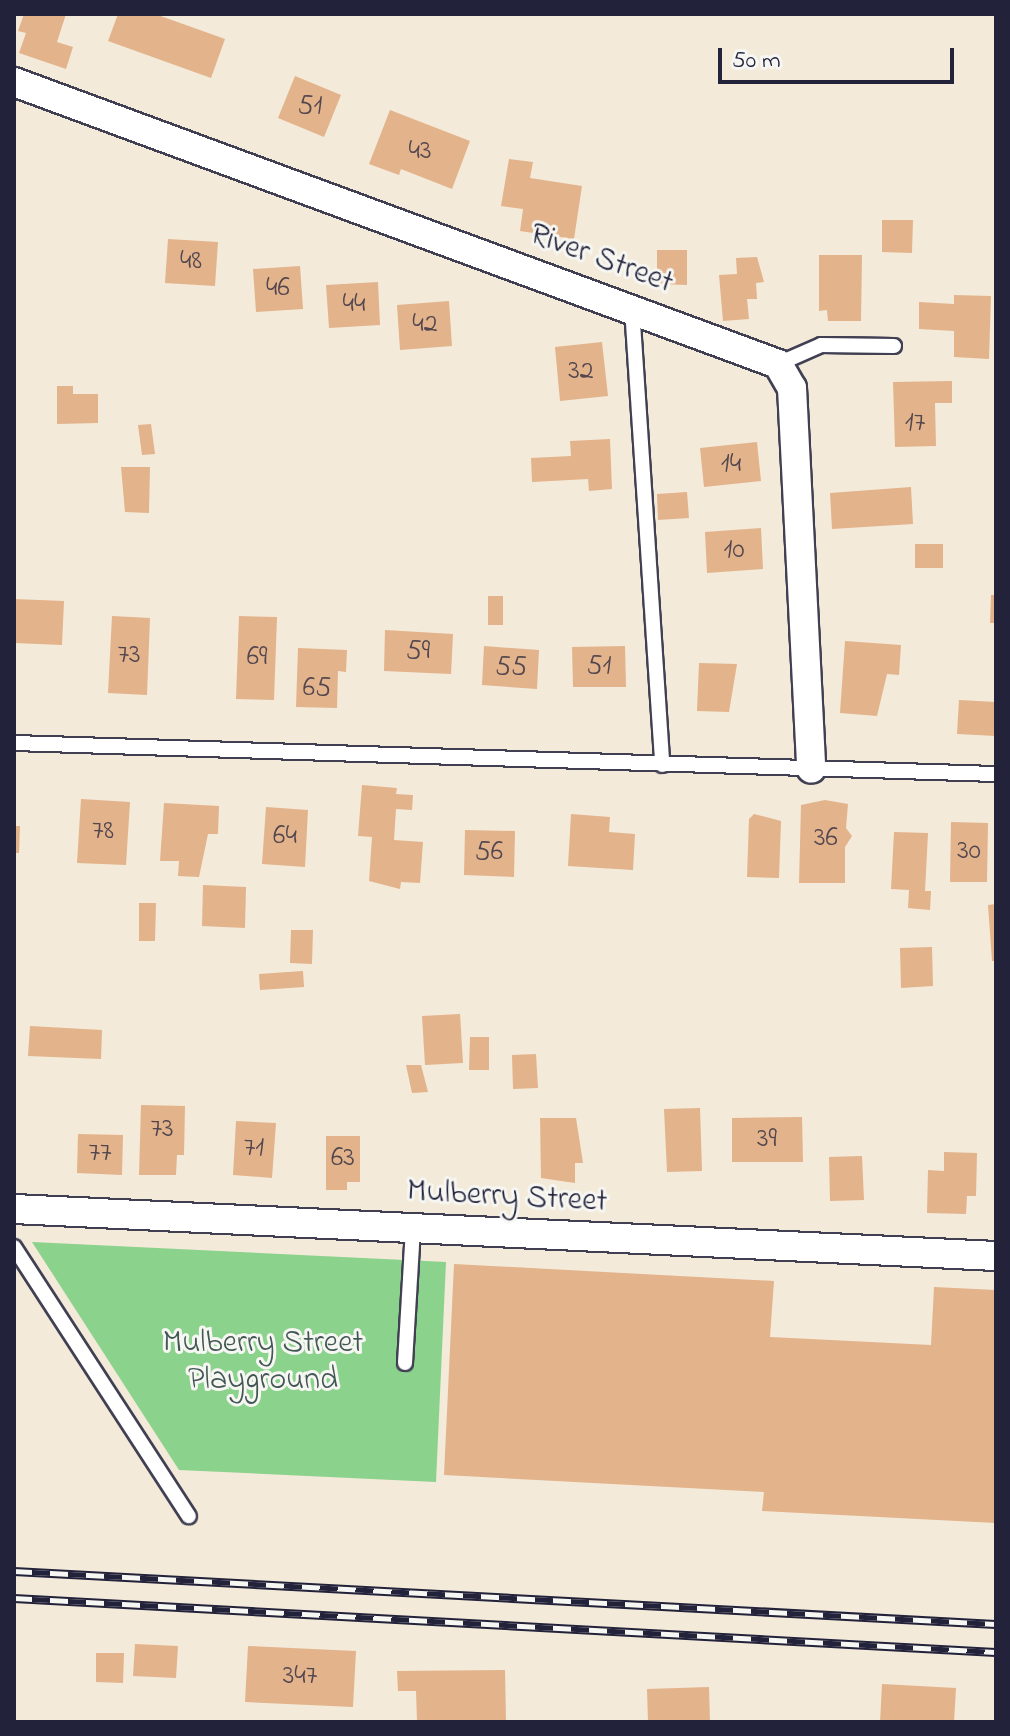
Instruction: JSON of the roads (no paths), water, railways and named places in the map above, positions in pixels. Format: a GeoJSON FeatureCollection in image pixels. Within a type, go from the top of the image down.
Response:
{"type":"FeatureCollection","features":[{"type":"Feature","properties":{"kind":"street","name":"River Street"},"geometry":{"type":"LineString","coordinates":[[14,82],[778,364]]}},
{"type":"Feature","properties":{"kind":"street"},"geometry":{"type":"LineString","coordinates":[[778,364],[792,388],[811,769]]}},
{"type":"Feature","properties":{"kind":"street","name":"Mulberry Street"},"geometry":{"type":"LineString","coordinates":[[14,1209],[996,1256]]}},
{"type":"Feature","properties":{"kind":"lane"},"geometry":{"type":"LineString","coordinates":[[632,308],[662,765]]}},
{"type":"Feature","properties":{"kind":"lane"},"geometry":{"type":"LineString","coordinates":[[778,364],[821,345],[894,346]]}},
{"type":"Feature","properties":{"kind":"lane"},"geometry":{"type":"LineString","coordinates":[[14,743],[996,774]]}},
{"type":"Feature","properties":{"kind":"lane"},"geometry":{"type":"LineString","coordinates":[[405,1363],[413,1227]]}},
{"type":"Feature","properties":{"kind":"lane"},"geometry":{"type":"LineString","coordinates":[[14,1247],[189,1516]]}},
{"type":"Feature","properties":{"kind":"railway"},"geometry":{"type":"LineString","coordinates":[[14,1571],[996,1624]]}},
{"type":"Feature","properties":{"kind":"railway"},"geometry":{"type":"LineString","coordinates":[[14,1598],[996,1652]]}},
{"type":"Feature","properties":{"kind":"park label","name":"Mulberry Street Playground"},"geometry":{"type":"Point","coordinates":[263,1364]}}]}
